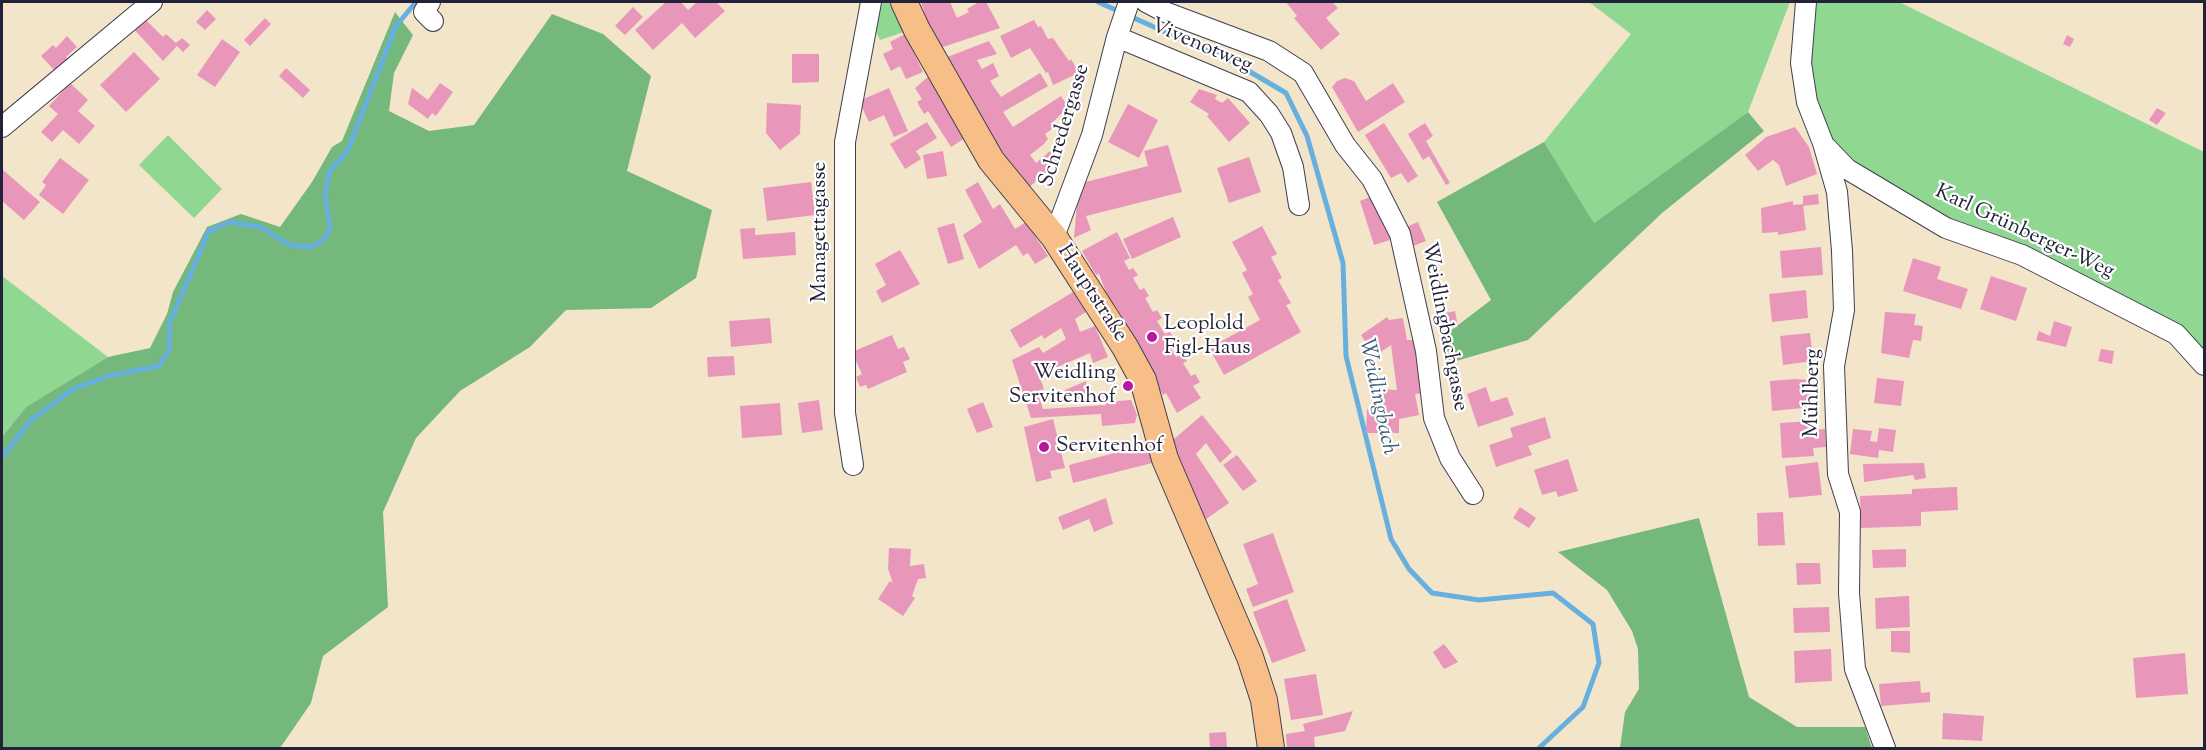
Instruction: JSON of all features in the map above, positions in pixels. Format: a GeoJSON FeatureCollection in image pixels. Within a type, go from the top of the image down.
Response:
{"type":"FeatureCollection","features":[{"type":"Feature","properties":{"kind":"main road","name":"Hauptstraße"},"geometry":{"type":"LineString","coordinates":[[904,2],[917,30],[991,160],[1054,237],[1125,347],[1143,380],[1165,459],[1250,657],[1264,700],[1271,748]]}},
{"type":"Feature","properties":{"kind":"street"},"geometry":{"type":"LineString","coordinates":[[2,127],[152,2]]}},
{"type":"Feature","properties":{"kind":"street","name":"Managettagasse"},"geometry":{"type":"LineString","coordinates":[[853,465],[845,413],[845,142],[871,2]]}},
{"type":"Feature","properties":{"kind":"street","name":"Mühlberg"},"geometry":{"type":"LineString","coordinates":[[1806,2],[1801,63],[1807,102],[1823,143],[1837,192],[1842,250],[1844,310],[1834,366],[1838,474],[1850,512],[1849,593],[1855,669],[1885,748]]}},
{"type":"Feature","properties":{"kind":"street","name":"Schredergasse"},"geometry":{"type":"LineString","coordinates":[[1054,237],[1092,135],[1119,32],[1134,3]]}},
{"type":"Feature","properties":{"kind":"street","name":"Weidlingbachgasse"},"geometry":{"type":"LineString","coordinates":[[1134,3],[1165,12],[1269,51],[1303,73],[1345,145],[1372,179],[1400,234],[1426,351],[1434,418],[1450,458],[1473,494]]}},
{"type":"Feature","properties":{"kind":"street","name":"Vivenotweg"},"geometry":{"type":"LineString","coordinates":[[1119,32],[1249,92],[1269,114],[1281,133],[1293,166],[1299,205]]}},
{"type":"Feature","properties":{"kind":"street","name":"Karl Grünberger-Weg"},"geometry":{"type":"LineString","coordinates":[[1823,143],[1847,169],[1946,228],[2022,255],[2176,334],[2205,365]]}},
{"type":"Feature","properties":{"kind":"green space"},"geometry":{"type":"Polygon","coordinates":[[[876,2],[889,2],[904,32],[880,40],[872,24],[876,2]]]}},
{"type":"Feature","properties":{"kind":"green space"},"geometry":{"type":"Polygon","coordinates":[[[1589,2],[1790,2],[1748,112],[1594,223],[1544,142],[1631,34],[1589,2]]]}},
{"type":"Feature","properties":{"kind":"green space"},"geometry":{"type":"Polygon","coordinates":[[[1806,2],[1899,2],[2204,152],[2204,366],[2198,355],[1847,169],[1807,102],[1806,2]]]}},
{"type":"Feature","properties":{"kind":"green space"},"geometry":{"type":"Polygon","coordinates":[[[395,12],[413,35],[394,73],[389,111],[429,131],[474,125],[552,14],[603,34],[651,76],[627,171],[712,210],[696,278],[651,308],[566,310],[530,347],[460,391],[416,438],[383,512],[388,607],[323,656],[311,703],[280,748],[2,748],[2,437],[26,407],[108,357],[150,348],[167,314],[173,292],[207,227],[241,214],[280,227],[312,182],[332,147],[342,141],[395,12]]]}},
{"type":"Feature","properties":{"kind":"green space"},"geometry":{"type":"Polygon","coordinates":[[[1748,112],[1764,131],[1662,213],[1528,340],[1446,364],[1441,338],[1491,300],[1437,202],[1544,142],[1594,223],[1748,112]]]}},
{"type":"Feature","properties":{"kind":"green space"},"geometry":{"type":"Polygon","coordinates":[[[168,135],[222,189],[194,218],[139,165],[168,135]]]}},
{"type":"Feature","properties":{"kind":"green space"},"geometry":{"type":"Polygon","coordinates":[[[2,276],[108,357],[26,407],[2,437],[2,276]]]}},
{"type":"Feature","properties":{"kind":"green space"},"geometry":{"type":"Polygon","coordinates":[[[1699,518],[1749,697],[1797,727],[1865,727],[1872,748],[1620,748],[1625,712],[1639,689],[1638,649],[1632,631],[1607,590],[1558,552],[1699,518]]]}},
{"type":"Feature","properties":{"kind":"building"},"geometry":{"type":"Polygon","coordinates":[[[666,2],[681,2],[688,10],[697,2],[716,2],[725,11],[695,38],[682,23],[653,50],[635,30],[666,2]]]}},
{"type":"Feature","properties":{"kind":"building"},"geometry":{"type":"Polygon","coordinates":[[[921,2],[950,2],[957,18],[969,12],[967,9],[979,2],[986,2],[1000,28],[937,49],[921,2]]]}},
{"type":"Feature","properties":{"kind":"building"},"geometry":{"type":"Polygon","coordinates":[[[1286,2],[1332,2],[1338,8],[1326,18],[1340,34],[1321,50],[1294,18],[1297,16],[1286,2]]]}},
{"type":"Feature","properties":{"kind":"building"},"geometry":{"type":"Polygon","coordinates":[[[633,7],[643,17],[625,35],[615,26],[633,7]]]}},
{"type":"Feature","properties":{"kind":"building"},"geometry":{"type":"Polygon","coordinates":[[[207,10],[216,19],[205,30],[196,22],[207,10]]]}},
{"type":"Feature","properties":{"kind":"building"},"geometry":{"type":"Polygon","coordinates":[[[142,16],[163,37],[166,34],[176,43],[182,38],[190,45],[183,52],[177,46],[163,61],[131,26],[142,16]]]}},
{"type":"Feature","properties":{"kind":"building"},"geometry":{"type":"Polygon","coordinates":[[[265,18],[271,24],[250,46],[244,40],[265,18]]]}},
{"type":"Feature","properties":{"kind":"building"},"geometry":{"type":"Polygon","coordinates":[[[1034,20],[1038,27],[1041,26],[1048,39],[1053,38],[1069,61],[1071,59],[1079,73],[1053,85],[1048,72],[1046,73],[1030,48],[1011,58],[1000,36],[1034,20]]]}},
{"type":"Feature","properties":{"kind":"building"},"geometry":{"type":"Polygon","coordinates":[[[905,34],[923,72],[906,79],[900,66],[891,71],[883,54],[893,49],[890,42],[905,34]]]}},
{"type":"Feature","properties":{"kind":"building"},"geometry":{"type":"Polygon","coordinates":[[[2067,35],[2074,39],[2070,47],[2063,44],[2067,35]]]}},
{"type":"Feature","properties":{"kind":"building"},"geometry":{"type":"Polygon","coordinates":[[[67,36],[77,47],[66,57],[68,60],[55,71],[41,56],[53,45],[56,48],[67,36]]]}},
{"type":"Feature","properties":{"kind":"building"},"geometry":{"type":"Polygon","coordinates":[[[222,39],[240,52],[215,87],[197,75],[222,39]]]}},
{"type":"Feature","properties":{"kind":"building"},"geometry":{"type":"Polygon","coordinates":[[[989,41],[997,54],[977,60],[982,69],[993,63],[999,76],[990,81],[1001,97],[1040,73],[1048,86],[1003,112],[1013,127],[1061,96],[1068,107],[1053,122],[1056,126],[1045,134],[1048,139],[1030,155],[1036,163],[1050,151],[1059,161],[1026,190],[1000,157],[942,59],[989,41]]]}},
{"type":"Feature","properties":{"kind":"building"},"geometry":{"type":"Polygon","coordinates":[[[134,52],[160,79],[126,112],[100,85],[134,52]]]}},
{"type":"Feature","properties":{"kind":"building"},"geometry":{"type":"Polygon","coordinates":[[[792,54],[819,54],[819,82],[792,83],[792,54]]]}},
{"type":"Feature","properties":{"kind":"building"},"geometry":{"type":"Polygon","coordinates":[[[286,68],[310,90],[303,98],[279,76],[286,68]]]}},
{"type":"Feature","properties":{"kind":"building"},"geometry":{"type":"Polygon","coordinates":[[[929,76],[967,137],[951,147],[928,111],[924,114],[917,102],[922,99],[915,88],[929,76]]]}},
{"type":"Feature","properties":{"kind":"building"},"geometry":{"type":"Polygon","coordinates":[[[1345,78],[1354,81],[1366,101],[1393,83],[1405,102],[1358,132],[1332,87],[1337,81],[1345,78]]]}},
{"type":"Feature","properties":{"kind":"building"},"geometry":{"type":"Polygon","coordinates":[[[70,83],[88,100],[78,111],[95,126],[79,144],[63,130],[52,142],[41,132],[58,114],[49,106],[70,83]]]}},
{"type":"Feature","properties":{"kind":"building"},"geometry":{"type":"Polygon","coordinates":[[[440,83],[453,92],[436,116],[432,113],[428,119],[408,104],[412,88],[428,100],[440,83]]]}},
{"type":"Feature","properties":{"kind":"building"},"geometry":{"type":"Polygon","coordinates":[[[889,88],[908,131],[894,137],[884,115],[869,122],[859,101],[889,88]]]}},
{"type":"Feature","properties":{"kind":"building"},"geometry":{"type":"Polygon","coordinates":[[[1199,89],[1217,95],[1215,99],[1222,103],[1228,98],[1250,123],[1229,142],[1207,116],[1209,114],[1190,102],[1199,89]]]}},
{"type":"Feature","properties":{"kind":"building"},"geometry":{"type":"Polygon","coordinates":[[[767,103],[801,105],[800,134],[780,150],[766,133],[767,103]]]}},
{"type":"Feature","properties":{"kind":"building"},"geometry":{"type":"Polygon","coordinates":[[[1128,104],[1158,120],[1139,158],[1108,142],[1128,104]]]}},
{"type":"Feature","properties":{"kind":"building"},"geometry":{"type":"Polygon","coordinates":[[[2157,108],[2166,113],[2157,125],[2149,120],[2157,108]]]}},
{"type":"Feature","properties":{"kind":"building"},"geometry":{"type":"Polygon","coordinates":[[[927,122],[937,138],[916,151],[921,159],[905,169],[890,144],[927,122]]]}},
{"type":"Feature","properties":{"kind":"building"},"geometry":{"type":"Polygon","coordinates":[[[1384,123],[1418,176],[1408,183],[1401,173],[1391,178],[1365,135],[1384,123]]]}},
{"type":"Feature","properties":{"kind":"building"},"geometry":{"type":"Polygon","coordinates":[[[1425,123],[1433,136],[1426,141],[1450,183],[1446,185],[1429,156],[1423,160],[1408,134],[1425,123]]]}},
{"type":"Feature","properties":{"kind":"building"},"geometry":{"type":"Polygon","coordinates":[[[1795,127],[1809,147],[1817,174],[1786,186],[1779,165],[1773,160],[1758,171],[1745,155],[1766,137],[1795,127]]]}},
{"type":"Feature","properties":{"kind":"building"},"geometry":{"type":"Polygon","coordinates":[[[1168,145],[1182,192],[1086,216],[1091,230],[1074,238],[1077,204],[1082,183],[1148,166],[1144,151],[1168,145]]]}},
{"type":"Feature","properties":{"kind":"building"},"geometry":{"type":"Polygon","coordinates":[[[943,151],[947,176],[927,179],[923,155],[943,151]]]}},
{"type":"Feature","properties":{"kind":"building"},"geometry":{"type":"Polygon","coordinates":[[[1249,157],[1261,192],[1229,203],[1217,168],[1249,157]]]}},
{"type":"Feature","properties":{"kind":"building"},"geometry":{"type":"Polygon","coordinates":[[[60,158],[89,180],[63,214],[39,195],[46,185],[42,182],[60,158]]]}},
{"type":"Feature","properties":{"kind":"building"},"geometry":{"type":"Polygon","coordinates":[[[3,170],[40,202],[24,220],[2,201],[3,170]]]}},
{"type":"Feature","properties":{"kind":"building"},"geometry":{"type":"Polygon","coordinates":[[[811,182],[815,215],[767,221],[763,188],[811,182]]]}},
{"type":"Feature","properties":{"kind":"building"},"geometry":{"type":"Polygon","coordinates":[[[978,182],[993,209],[1000,204],[1015,229],[1026,222],[1048,256],[1035,264],[1028,253],[1023,256],[1016,245],[979,269],[963,235],[982,222],[965,190],[978,182]]]}},
{"type":"Feature","properties":{"kind":"building"},"geometry":{"type":"Polygon","coordinates":[[[1818,194],[1819,204],[1803,206],[1803,196],[1818,194]]]}},
{"type":"Feature","properties":{"kind":"building"},"geometry":{"type":"Polygon","coordinates":[[[1375,195],[1390,240],[1374,245],[1360,201],[1375,195]]]}},
{"type":"Feature","properties":{"kind":"building"},"geometry":{"type":"Polygon","coordinates":[[[1793,201],[1793,205],[1803,204],[1806,230],[1778,235],[1778,232],[1762,233],[1761,208],[1793,201]]]}},
{"type":"Feature","properties":{"kind":"building"},"geometry":{"type":"Polygon","coordinates":[[[1173,217],[1181,237],[1132,259],[1123,239],[1173,217]]]}},
{"type":"Feature","properties":{"kind":"building"},"geometry":{"type":"Polygon","coordinates":[[[1418,222],[1426,241],[1413,246],[1406,227],[1418,222]]]}},
{"type":"Feature","properties":{"kind":"building"},"geometry":{"type":"Polygon","coordinates":[[[954,223],[964,259],[948,264],[937,228],[954,223]]]}},
{"type":"Feature","properties":{"kind":"building"},"geometry":{"type":"Polygon","coordinates":[[[1262,226],[1277,254],[1271,257],[1282,278],[1278,280],[1291,303],[1286,305],[1301,332],[1224,375],[1209,348],[1260,320],[1248,297],[1253,294],[1242,273],[1247,270],[1232,242],[1262,226]]]}},
{"type":"Feature","properties":{"kind":"building"},"geometry":{"type":"Polygon","coordinates":[[[755,228],[755,235],[795,232],[796,255],[743,259],[740,229],[755,228]]]}},
{"type":"Feature","properties":{"kind":"building"},"geometry":{"type":"Polygon","coordinates":[[[1117,232],[1130,258],[1124,261],[1129,270],[1133,268],[1138,275],[1133,278],[1140,290],[1144,288],[1149,296],[1145,298],[1153,312],[1157,310],[1162,318],[1157,321],[1165,334],[1170,332],[1174,339],[1168,342],[1176,357],[1183,354],[1187,361],[1183,363],[1191,376],[1195,374],[1200,382],[1193,386],[1201,398],[1177,413],[1166,393],[1163,395],[1154,380],[1157,379],[1121,324],[1125,321],[1115,305],[1112,307],[1099,274],[1096,275],[1082,251],[1117,232]]]}},
{"type":"Feature","properties":{"kind":"building"},"geometry":{"type":"Polygon","coordinates":[[[1821,247],[1823,275],[1782,278],[1780,251],[1821,247]]]}},
{"type":"Feature","properties":{"kind":"building"},"geometry":{"type":"Polygon","coordinates":[[[900,250],[920,284],[882,303],[876,291],[886,285],[875,264],[900,250]]]}},
{"type":"Feature","properties":{"kind":"building"},"geometry":{"type":"Polygon","coordinates":[[[1913,258],[1941,267],[1937,279],[1968,289],[1961,309],[1903,291],[1913,258]]]}},
{"type":"Feature","properties":{"kind":"building"},"geometry":{"type":"Polygon","coordinates":[[[1991,276],[2027,288],[2016,321],[1980,309],[1991,276]]]}},
{"type":"Feature","properties":{"kind":"building"},"geometry":{"type":"Polygon","coordinates":[[[1806,290],[1808,318],[1772,322],[1769,294],[1806,290]]]}},
{"type":"Feature","properties":{"kind":"building"},"geometry":{"type":"Polygon","coordinates":[[[1073,292],[1086,312],[1075,319],[1080,332],[1095,326],[1108,357],[1093,363],[1090,353],[1039,375],[1044,389],[1037,391],[1043,409],[1106,405],[1106,402],[1131,400],[1137,415],[1135,423],[1102,426],[1101,414],[1031,418],[1012,360],[1039,347],[1043,353],[1066,339],[1061,328],[1044,339],[1042,335],[1020,348],[1010,330],[1073,292]]]}},
{"type":"Feature","properties":{"kind":"building"},"geometry":{"type":"Polygon","coordinates":[[[1455,311],[1458,327],[1438,330],[1436,315],[1455,311]]]}},
{"type":"Feature","properties":{"kind":"building"},"geometry":{"type":"Polygon","coordinates":[[[1885,312],[1916,314],[1914,325],[1923,326],[1921,341],[1913,340],[1909,358],[1881,353],[1885,312]]]}},
{"type":"Feature","properties":{"kind":"building"},"geometry":{"type":"Polygon","coordinates":[[[1387,317],[1389,320],[1403,318],[1407,340],[1416,340],[1423,393],[1415,394],[1419,415],[1399,419],[1399,433],[1366,433],[1367,409],[1375,409],[1376,389],[1397,390],[1391,345],[1375,356],[1361,335],[1387,317]]]}},
{"type":"Feature","properties":{"kind":"building"},"geometry":{"type":"Polygon","coordinates":[[[770,318],[772,343],[731,347],[729,321],[770,318]]]}},
{"type":"Feature","properties":{"kind":"building"},"geometry":{"type":"Polygon","coordinates":[[[2054,321],[2072,327],[2066,347],[2036,340],[2039,331],[2050,336],[2054,321]]]}},
{"type":"Feature","properties":{"kind":"building"},"geometry":{"type":"Polygon","coordinates":[[[1810,333],[1813,361],[1783,365],[1780,336],[1810,333]]]}},
{"type":"Feature","properties":{"kind":"building"},"geometry":{"type":"Polygon","coordinates":[[[892,335],[898,349],[904,347],[910,359],[903,362],[907,372],[868,389],[866,385],[860,387],[856,377],[862,374],[852,352],[892,335]]]}},
{"type":"Feature","properties":{"kind":"building"},"geometry":{"type":"Polygon","coordinates":[[[2101,349],[2114,351],[2112,364],[2098,361],[2101,349]]]}},
{"type":"Feature","properties":{"kind":"building"},"geometry":{"type":"Polygon","coordinates":[[[734,356],[735,375],[708,377],[707,357],[734,356]]]}},
{"type":"Feature","properties":{"kind":"building"},"geometry":{"type":"Polygon","coordinates":[[[1877,378],[1904,381],[1901,406],[1874,403],[1877,378]]]}},
{"type":"Feature","properties":{"kind":"building"},"geometry":{"type":"Polygon","coordinates":[[[1810,380],[1812,407],[1772,411],[1770,381],[1810,380]]]}},
{"type":"Feature","properties":{"kind":"building"},"geometry":{"type":"Polygon","coordinates":[[[1086,381],[1085,401],[1065,400],[1065,390],[1086,381]]]}},
{"type":"Feature","properties":{"kind":"building"},"geometry":{"type":"Polygon","coordinates":[[[1486,387],[1491,402],[1507,397],[1514,415],[1478,427],[1467,394],[1486,387]]]}},
{"type":"Feature","properties":{"kind":"building"},"geometry":{"type":"Polygon","coordinates":[[[819,400],[823,430],[802,433],[798,403],[819,400]]]}},
{"type":"Feature","properties":{"kind":"building"},"geometry":{"type":"Polygon","coordinates":[[[983,402],[993,427],[977,433],[967,409],[983,402]]]}},
{"type":"Feature","properties":{"kind":"building"},"geometry":{"type":"Polygon","coordinates":[[[780,403],[782,435],[742,438],[740,406],[780,403]]]}},
{"type":"Feature","properties":{"kind":"building"},"geometry":{"type":"Polygon","coordinates":[[[1202,415],[1232,452],[1220,463],[1206,443],[1196,454],[1229,503],[1202,522],[1167,445],[1202,415]]]}},
{"type":"Feature","properties":{"kind":"building"},"geometry":{"type":"Polygon","coordinates":[[[1545,417],[1551,438],[1528,446],[1532,455],[1496,467],[1489,445],[1513,437],[1510,428],[1545,417]]]}},
{"type":"Feature","properties":{"kind":"building","name":"Servitenhof"},"geometry":{"type":"Polygon","coordinates":[[[1053,419],[1065,468],[1050,471],[1052,478],[1036,482],[1024,427],[1053,419]]]}},
{"type":"Feature","properties":{"kind":"building"},"geometry":{"type":"Polygon","coordinates":[[[1811,421],[1812,430],[1825,429],[1826,447],[1813,448],[1814,456],[1782,458],[1780,423],[1811,421]]]}},
{"type":"Feature","properties":{"kind":"building"},"geometry":{"type":"Polygon","coordinates":[[[1879,428],[1896,430],[1893,452],[1879,450],[1878,458],[1850,454],[1853,429],[1872,431],[1870,441],[1877,442],[1879,428]]]}},
{"type":"Feature","properties":{"kind":"building"},"geometry":{"type":"Polygon","coordinates":[[[1135,442],[1137,447],[1149,444],[1156,462],[1073,483],[1069,465],[1122,451],[1121,445],[1135,442]]]}},
{"type":"Feature","properties":{"kind":"building"},"geometry":{"type":"Polygon","coordinates":[[[1237,455],[1257,481],[1243,491],[1223,465],[1237,455]]]}},
{"type":"Feature","properties":{"kind":"building"},"geometry":{"type":"Polygon","coordinates":[[[1568,459],[1578,491],[1558,497],[1556,491],[1542,495],[1534,470],[1568,459]]]}},
{"type":"Feature","properties":{"kind":"building"},"geometry":{"type":"Polygon","coordinates":[[[1818,462],[1822,495],[1789,498],[1785,466],[1818,462]]]}},
{"type":"Feature","properties":{"kind":"building"},"geometry":{"type":"Polygon","coordinates":[[[1924,463],[1926,478],[1915,480],[1913,475],[1864,482],[1863,464],[1924,463]]]}},
{"type":"Feature","properties":{"kind":"building"},"geometry":{"type":"Polygon","coordinates":[[[1957,487],[1958,510],[1921,512],[1921,526],[1861,528],[1860,496],[1912,494],[1912,489],[1957,487]]]}},
{"type":"Feature","properties":{"kind":"building"},"geometry":{"type":"Polygon","coordinates":[[[1106,498],[1113,524],[1094,532],[1089,519],[1063,530],[1058,517],[1106,498]]]}},
{"type":"Feature","properties":{"kind":"building"},"geometry":{"type":"Polygon","coordinates":[[[1520,507],[1536,518],[1529,528],[1513,518],[1520,507]]]}},
{"type":"Feature","properties":{"kind":"building"},"geometry":{"type":"Polygon","coordinates":[[[1783,512],[1785,545],[1758,546],[1757,513],[1783,512]]]}},
{"type":"Feature","properties":{"kind":"building"},"geometry":{"type":"Polygon","coordinates":[[[1273,533],[1294,592],[1253,607],[1246,589],[1258,584],[1243,544],[1273,533]]]}},
{"type":"Feature","properties":{"kind":"building"},"geometry":{"type":"Polygon","coordinates":[[[889,548],[911,549],[910,566],[924,564],[926,578],[918,579],[912,596],[915,598],[903,616],[878,599],[890,581],[893,583],[888,569],[889,548]]]}},
{"type":"Feature","properties":{"kind":"building"},"geometry":{"type":"Polygon","coordinates":[[[1906,549],[1906,567],[1873,568],[1872,550],[1906,549]]]}},
{"type":"Feature","properties":{"kind":"building"},"geometry":{"type":"Polygon","coordinates":[[[1796,563],[1820,563],[1821,584],[1797,585],[1796,563]]]}},
{"type":"Feature","properties":{"kind":"building"},"geometry":{"type":"Polygon","coordinates":[[[1909,596],[1910,627],[1876,629],[1875,598],[1909,596]]]}},
{"type":"Feature","properties":{"kind":"building"},"geometry":{"type":"Polygon","coordinates":[[[1287,599],[1306,651],[1272,663],[1253,612],[1287,599]]]}},
{"type":"Feature","properties":{"kind":"building"},"geometry":{"type":"Polygon","coordinates":[[[1829,607],[1830,632],[1794,633],[1793,608],[1829,607]]]}},
{"type":"Feature","properties":{"kind":"building"},"geometry":{"type":"Polygon","coordinates":[[[1891,631],[1910,631],[1910,653],[1891,652],[1891,631]]]}},
{"type":"Feature","properties":{"kind":"building"},"geometry":{"type":"Polygon","coordinates":[[[1444,644],[1458,662],[1444,669],[1433,652],[1444,644]]]}},
{"type":"Feature","properties":{"kind":"building"},"geometry":{"type":"Polygon","coordinates":[[[1831,649],[1832,681],[1795,683],[1794,651],[1831,649]]]}},
{"type":"Feature","properties":{"kind":"building"},"geometry":{"type":"Polygon","coordinates":[[[2185,653],[2188,694],[2136,698],[2133,658],[2185,653]]]}},
{"type":"Feature","properties":{"kind":"building"},"geometry":{"type":"Polygon","coordinates":[[[1316,674],[1323,715],[1291,720],[1284,679],[1316,674]]]}},
{"type":"Feature","properties":{"kind":"building"},"geometry":{"type":"Polygon","coordinates":[[[1920,681],[1921,693],[1930,692],[1930,702],[1881,706],[1879,684],[1920,681]]]}},
{"type":"Feature","properties":{"kind":"building"},"geometry":{"type":"Polygon","coordinates":[[[1353,711],[1345,731],[1314,737],[1315,748],[1287,748],[1286,734],[1305,731],[1303,724],[1353,711]]]}},
{"type":"Feature","properties":{"kind":"building"},"geometry":{"type":"Polygon","coordinates":[[[1943,713],[1984,716],[1982,741],[1942,739],[1943,713]]]}},
{"type":"Feature","properties":{"kind":"building"},"geometry":{"type":"Polygon","coordinates":[[[1226,732],[1227,748],[1210,748],[1209,733],[1226,732]]]}},
{"type":"Feature","properties":{"kind":"waterway"},"geometry":{"type":"LineString","coordinates":[[2,457],[31,420],[73,389],[109,376],[159,366],[169,350],[170,322],[209,231],[230,222],[260,227],[289,245],[311,247],[325,239],[330,227],[325,194],[329,172],[348,150],[396,26],[416,2]]}},
{"type":"Feature","properties":{"kind":"waterway","name":"Weidlingbach"},"geometry":{"type":"LineString","coordinates":[[1098,2],[1235,63],[1286,93],[1307,136],[1343,263],[1346,356],[1391,539],[1409,569],[1432,593],[1479,600],[1553,593],[1593,624],[1599,663],[1583,707],[1539,748]]}},
{"type":"Feature","properties":{"kind":"place","name":"Leoplold Figl-Haus"},"geometry":{"type":"Point","coordinates":[1152,337]}},
{"type":"Feature","properties":{"kind":"place","name":"Weidling Servitenhof"},"geometry":{"type":"Point","coordinates":[1128,386]}},
{"type":"Feature","properties":{"kind":"place","name":"Servitenhof"},"geometry":{"type":"Point","coordinates":[1044,447]}}]}
